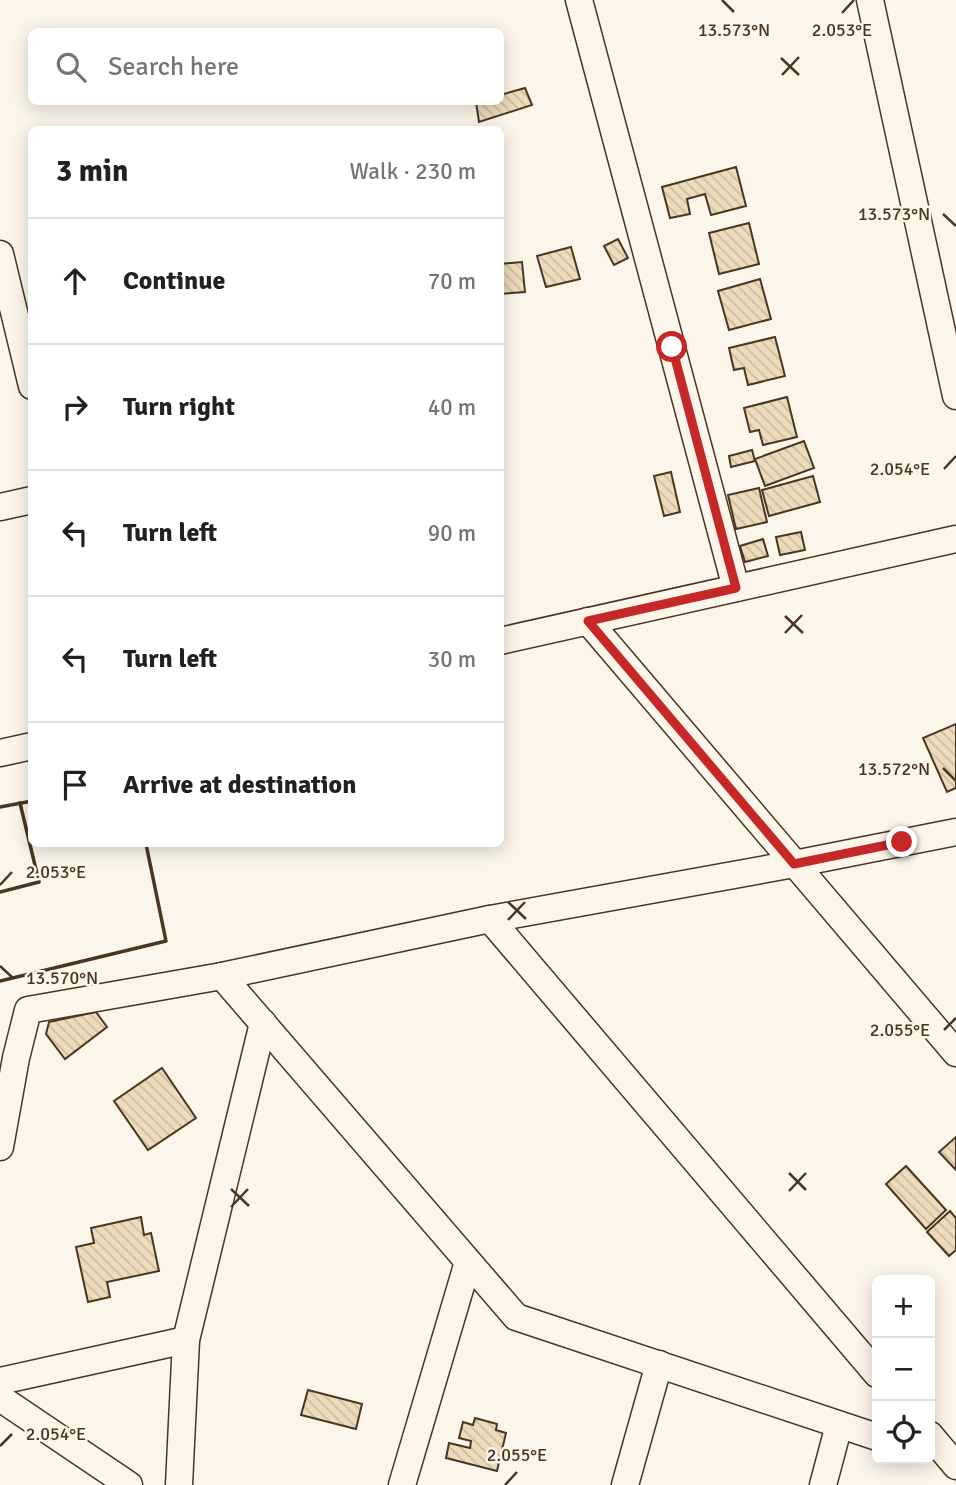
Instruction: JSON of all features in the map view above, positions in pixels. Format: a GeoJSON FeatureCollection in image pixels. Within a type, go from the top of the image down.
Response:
{"type":"FeatureCollection","features":[{"type":"Feature","properties":{"kind":"street"},"geometry":{"type":"LineString","coordinates":[[579,0],[736,588]]}},
{"type":"Feature","properties":{"kind":"street"},"geometry":{"type":"LineString","coordinates":[[870,0],[956,396]]}},
{"type":"Feature","properties":{"kind":"street"},"geometry":{"type":"LineString","coordinates":[[0,254],[28,370]]}},
{"type":"Feature","properties":{"kind":"street"},"geometry":{"type":"LineString","coordinates":[[0,507],[28,501]]}},
{"type":"Feature","properties":{"kind":"street"},"geometry":{"type":"LineString","coordinates":[[504,640],[956,539]]}},
{"type":"Feature","properties":{"kind":"street"},"geometry":{"type":"LineString","coordinates":[[588,621],[956,1053]]}},
{"type":"Feature","properties":{"kind":"street"},"geometry":{"type":"LineString","coordinates":[[0,753],[28,747]]}},
{"type":"Feature","properties":{"kind":"street"},"geometry":{"type":"LineString","coordinates":[[0,1147],[16,1058],[28,1010],[222,976],[490,919],[956,832]]}},
{"type":"Feature","properties":{"kind":"street"},"geometry":{"type":"LineString","coordinates":[[490,919],[872,1368]]}},
{"type":"Feature","properties":{"kind":"street"},"geometry":{"type":"LineString","coordinates":[[222,976],[516,1317],[872,1435]]}},
{"type":"Feature","properties":{"kind":"street"},"geometry":{"type":"LineString","coordinates":[[179,1485],[186,1340],[263,1023]]}},
{"type":"Feature","properties":{"kind":"street"},"geometry":{"type":"LineString","coordinates":[[402,1485],[468,1262]]}},
{"type":"Feature","properties":{"kind":"street"},"geometry":{"type":"LineString","coordinates":[[0,1381],[186,1340]]}},
{"type":"Feature","properties":{"kind":"street"},"geometry":{"type":"LineString","coordinates":[[625,1485],[659,1364]]}},
{"type":"Feature","properties":{"kind":"street"},"geometry":{"type":"LineString","coordinates":[[0,1398],[129,1485]]}},
{"type":"Feature","properties":{"kind":"street"},"geometry":{"type":"LineString","coordinates":[[823,1485],[839,1425]]}},
{"type":"Feature","properties":{"kind":"street"},"geometry":{"type":"LineString","coordinates":[[935,1443],[946,1461]]}},
{"type":"Feature","properties":{"kind":"building"},"geometry":{"type":"Polygon","coordinates":[[[525,88],[532,105],[479,122],[476,105],[504,105],[504,94],[525,88]]]}},
{"type":"Feature","properties":{"kind":"building"},"geometry":{"type":"Polygon","coordinates":[[[736,167],[746,206],[711,215],[705,194],[687,199],[690,214],[670,218],[662,187],[736,167]]]}},
{"type":"Feature","properties":{"kind":"building"},"geometry":{"type":"Polygon","coordinates":[[[749,223],[759,264],[719,274],[709,233],[749,223]]]}},
{"type":"Feature","properties":{"kind":"building"},"geometry":{"type":"Polygon","coordinates":[[[618,239],[628,258],[614,265],[604,246],[618,239]]]}},
{"type":"Feature","properties":{"kind":"building"},"geometry":{"type":"Polygon","coordinates":[[[571,247],[580,279],[546,287],[537,256],[571,247]]]}},
{"type":"Feature","properties":{"kind":"building"},"geometry":{"type":"Polygon","coordinates":[[[522,262],[525,292],[504,294],[504,264],[522,262]]]}},
{"type":"Feature","properties":{"kind":"building"},"geometry":{"type":"Polygon","coordinates":[[[760,279],[771,319],[729,330],[718,291],[760,279]]]}},
{"type":"Feature","properties":{"kind":"building"},"geometry":{"type":"Polygon","coordinates":[[[775,337],[785,376],[748,385],[744,368],[734,370],[729,348],[775,337]]]}},
{"type":"Feature","properties":{"kind":"building"},"geometry":{"type":"Polygon","coordinates":[[[787,397],[797,437],[763,445],[759,430],[750,432],[744,408],[787,397]]]}},
{"type":"Feature","properties":{"kind":"building"},"geometry":{"type":"Polygon","coordinates":[[[804,441],[814,468],[765,486],[755,459],[804,441]]]}},
{"type":"Feature","properties":{"kind":"building"},"geometry":{"type":"Polygon","coordinates":[[[752,450],[755,461],[731,467],[729,456],[752,450]]]}},
{"type":"Feature","properties":{"kind":"building"},"geometry":{"type":"Polygon","coordinates":[[[671,472],[680,512],[664,516],[654,476],[671,472]]]}},
{"type":"Feature","properties":{"kind":"building"},"geometry":{"type":"Polygon","coordinates":[[[813,476],[820,502],[769,516],[762,490],[813,476]]]}},
{"type":"Feature","properties":{"kind":"building"},"geometry":{"type":"Polygon","coordinates":[[[759,488],[767,522],[736,529],[728,495],[759,488]]]}},
{"type":"Feature","properties":{"kind":"building"},"geometry":{"type":"Polygon","coordinates":[[[801,532],[805,550],[780,555],[776,537],[801,532]]]}},
{"type":"Feature","properties":{"kind":"building"},"geometry":{"type":"Polygon","coordinates":[[[763,539],[768,556],[745,562],[740,546],[763,539]]]}},
{"type":"Feature","properties":{"kind":"building"},"geometry":{"type":"Polygon","coordinates":[[[956,724],[956,788],[947,792],[923,738],[956,724]]]}},
{"type":"Feature","properties":{"kind":"building"},"geometry":{"type":"Polygon","coordinates":[[[96,1012],[107,1027],[65,1059],[46,1034],[49,1022],[96,1012]]]}},
{"type":"Feature","properties":{"kind":"building"},"geometry":{"type":"Polygon","coordinates":[[[162,1068],[196,1118],[148,1150],[114,1101],[162,1068]]]}},
{"type":"Feature","properties":{"kind":"building"},"geometry":{"type":"Polygon","coordinates":[[[956,1137],[956,1170],[939,1152],[956,1137]]]}},
{"type":"Feature","properties":{"kind":"building"},"geometry":{"type":"Polygon","coordinates":[[[906,1166],[946,1210],[926,1229],[886,1184],[906,1166]]]}},
{"type":"Feature","properties":{"kind":"building"},"geometry":{"type":"Polygon","coordinates":[[[950,1211],[956,1218],[956,1250],[949,1256],[927,1232],[950,1211]]]}},
{"type":"Feature","properties":{"kind":"building"},"geometry":{"type":"Polygon","coordinates":[[[141,1217],[144,1235],[151,1233],[159,1271],[107,1282],[110,1297],[88,1302],[76,1247],[94,1243],[91,1228],[141,1217]]]}},
{"type":"Feature","properties":{"kind":"building"},"geometry":{"type":"Polygon","coordinates":[[[308,1390],[362,1404],[356,1429],[301,1415],[308,1390]]]}},
{"type":"Feature","properties":{"kind":"building"},"geometry":{"type":"Polygon","coordinates":[[[475,1418],[497,1424],[496,1430],[506,1433],[497,1471],[446,1458],[449,1443],[470,1448],[471,1441],[459,1438],[463,1422],[473,1425],[475,1418]]]}},
{"type":"Feature","properties":{"kind":"wall"},"geometry":{"type":"LineString","coordinates":[[0,807],[28,802]]}},
{"type":"Feature","properties":{"kind":"wall"},"geometry":{"type":"LineString","coordinates":[[20,803],[28,836]]}},
{"type":"Feature","properties":{"kind":"wall"},"geometry":{"type":"LineString","coordinates":[[0,892],[39,882],[31,847]]}},
{"type":"Feature","properties":{"kind":"wall"},"geometry":{"type":"LineString","coordinates":[[0,981],[166,941],[147,847]]}},
{"type":"Feature","properties":{"kind":"route"},"geometry":{"type":"LineString","coordinates":[[672,347],[736,588],[588,621],[794,864],[902,842]]}}]}
